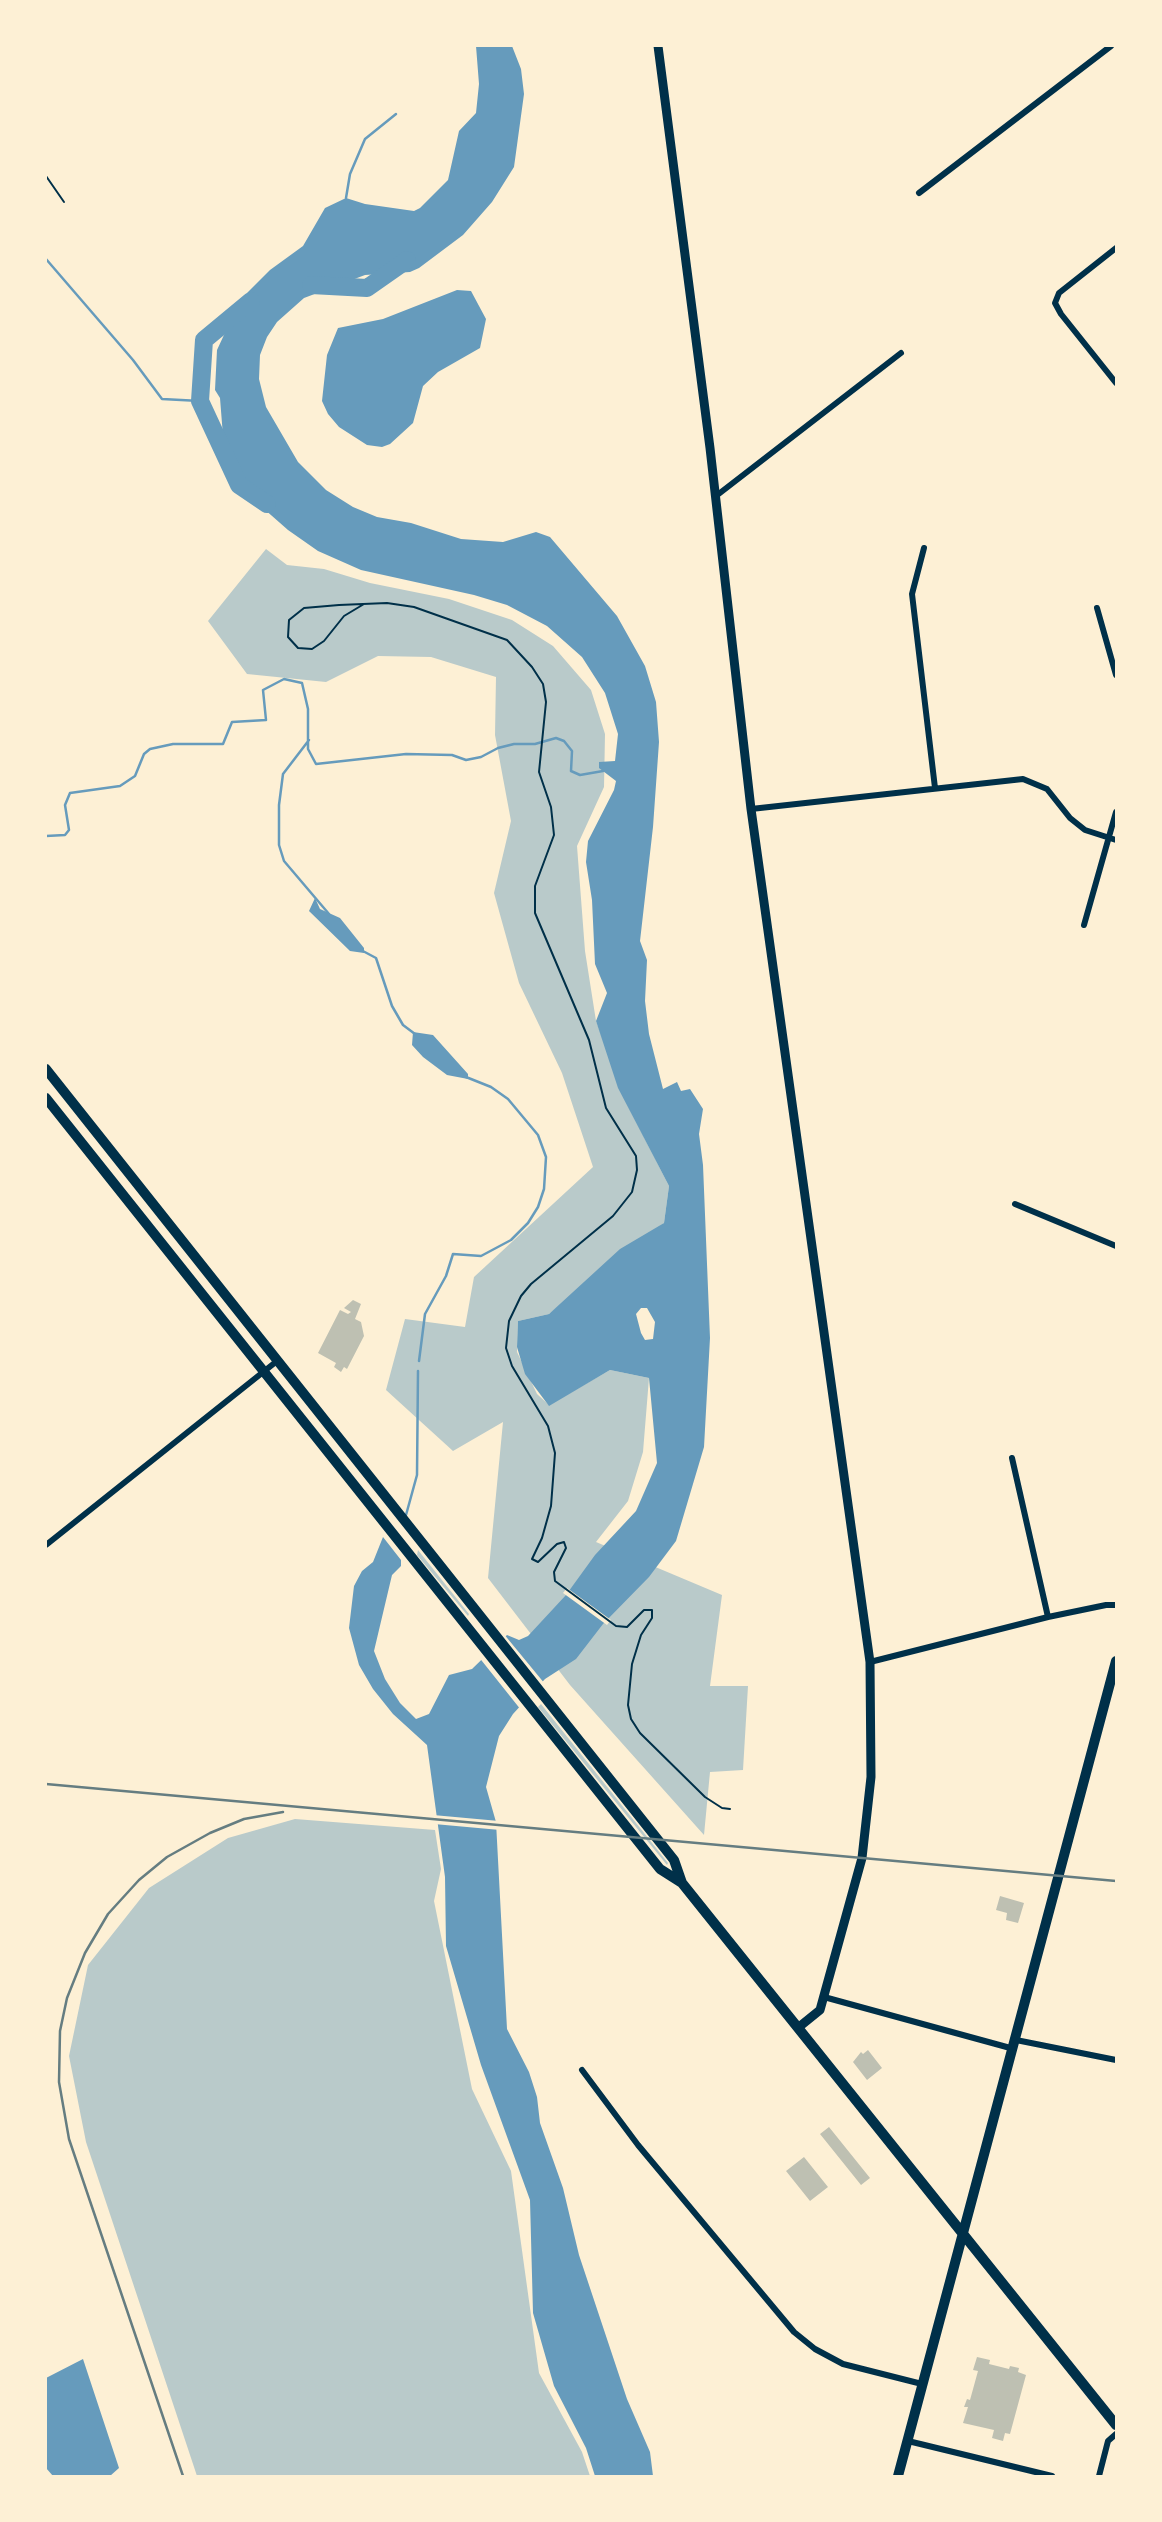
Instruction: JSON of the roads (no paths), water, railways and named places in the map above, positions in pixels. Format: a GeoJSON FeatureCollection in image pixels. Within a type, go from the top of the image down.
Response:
{"type":"FeatureCollection","features":[{"type":"Feature","properties":{"kind":"main road"},"geometry":{"type":"LineString","coordinates":[[658,46],[716,496],[751,809],[870,1662],[873,1732],[862,1858],[820,2010],[799,2027]]}},
{"type":"Feature","properties":{"kind":"main road"},"geometry":{"type":"LineString","coordinates":[[46,1069],[410,1531],[674,1860],[682,1883]]}},
{"type":"Feature","properties":{"kind":"main road"},"geometry":{"type":"LineString","coordinates":[[46,1098],[262,1373],[660,1869],[682,1883],[1116,2425]]}},
{"type":"Feature","properties":{"kind":"main road"},"geometry":{"type":"LineString","coordinates":[[75,1136],[89,1125]]}},
{"type":"Feature","properties":{"kind":"main road"},"geometry":{"type":"LineString","coordinates":[[898,2476],[1002,2100],[1047,1919],[1116,1665]]}},
{"type":"Feature","properties":{"kind":"street"},"geometry":{"type":"LineString","coordinates":[[919,193],[1111,46]]}},
{"type":"Feature","properties":{"kind":"street"},"geometry":{"type":"LineString","coordinates":[[1116,248],[1059,293],[1055,303],[1116,383]]}},
{"type":"Feature","properties":{"kind":"street"},"geometry":{"type":"LineString","coordinates":[[716,496],[901,353]]}},
{"type":"Feature","properties":{"kind":"street"},"geometry":{"type":"LineString","coordinates":[[924,548],[912,594],[935,788]]}},
{"type":"Feature","properties":{"kind":"street"},"geometry":{"type":"LineString","coordinates":[[1097,608],[1116,675]]}},
{"type":"Feature","properties":{"kind":"street"},"geometry":{"type":"LineString","coordinates":[[751,809],[991,781],[1032,781],[1054,795],[1076,824],[1113,839]]}},
{"type":"Feature","properties":{"kind":"street"},"geometry":{"type":"LineString","coordinates":[[1084,925],[1113,839],[1116,812]]}},
{"type":"Feature","properties":{"kind":"street"},"geometry":{"type":"LineString","coordinates":[[1015,1204],[1116,1246]]}},
{"type":"Feature","properties":{"kind":"street"},"geometry":{"type":"LineString","coordinates":[[46,1545],[277,1362]]}},
{"type":"Feature","properties":{"kind":"street"},"geometry":{"type":"LineString","coordinates":[[1012,1458],[1048,1617]]}},
{"type":"Feature","properties":{"kind":"street"},"geometry":{"type":"LineString","coordinates":[[870,1662],[1048,1617],[1116,1605]]}},
{"type":"Feature","properties":{"kind":"street"},"geometry":{"type":"LineString","coordinates":[[824,1997],[1015,2045],[1116,2060]]}},
{"type":"Feature","properties":{"kind":"street"},"geometry":{"type":"LineString","coordinates":[[582,2070],[646,2156],[794,2332],[815,2349],[843,2364],[922,2384]]}},
{"type":"Feature","properties":{"kind":"street"},"geometry":{"type":"LineString","coordinates":[[1099,2476],[1108,2441],[1116,2434]]}},
{"type":"Feature","properties":{"kind":"street"},"geometry":{"type":"LineString","coordinates":[[908,2441],[1052,2476]]}},
{"type":"Feature","properties":{"kind":"water"},"geometry":{"type":"Polygon","coordinates":[[[476,46],[512,46],[521,69],[524,94],[514,167],[492,202],[463,235],[419,268],[410,272],[365,275],[304,298],[277,322],[267,337],[260,355],[259,379],[266,407],[298,462],[326,490],[353,507],[377,517],[411,523],[461,539],[503,542],[536,532],[550,537],[617,616],[645,666],[656,702],[659,742],[653,827],[640,941],[647,960],[645,1001],[649,1034],[663,1089],[677,1082],[681,1091],[690,1089],[703,1109],[699,1134],[703,1165],[710,1338],[704,1447],[676,1541],[649,1577],[603,1624],[576,1659],[545,1679],[513,1714],[499,1736],[486,1787],[496,1822],[507,2029],[529,2072],[537,2097],[540,2123],[563,2188],[579,2255],[627,2399],[650,2452],[653,2476],[595,2476],[586,2448],[554,2386],[533,2313],[530,2200],[481,2065],[446,1946],[445,1877],[427,1745],[393,1714],[373,1689],[359,1665],[349,1628],[354,1586],[362,1571],[373,1562],[383,1537],[401,1560],[401,1566],[392,1575],[374,1651],[385,1679],[400,1703],[416,1719],[429,1714],[449,1675],[472,1669],[507,1635],[519,1640],[528,1636],[566,1595],[595,1555],[636,1511],[657,1463],[649,1378],[610,1370],[549,1406],[525,1374],[517,1347],[518,1321],[549,1314],[620,1249],[664,1223],[669,1186],[618,1088],[596,1021],[607,993],[595,964],[592,900],[586,862],[588,841],[616,781],[599,768],[599,762],[615,761],[618,734],[605,693],[582,657],[547,626],[507,605],[474,595],[361,570],[318,551],[288,530],[255,501],[234,466],[223,436],[220,398],[215,390],[217,350],[236,309],[248,292],[270,270],[303,246],[325,208],[346,198],[365,204],[414,211],[448,180],[459,131],[476,113],[479,84],[476,46]],[[641,1308],[636,1314],[645,1340],[653,1339],[655,1322],[647,1308],[641,1308]]]}},
{"type":"Feature","properties":{"kind":"water"},"geometry":{"type":"Polygon","coordinates":[[[457,290],[471,291],[486,319],[480,348],[438,372],[423,386],[413,423],[390,444],[382,447],[367,445],[339,427],[322,401],[327,355],[338,328],[383,319],[457,290]]]}},
{"type":"Feature","properties":{"kind":"water"},"geometry":{"type":"Polygon","coordinates":[[[315,898],[320,909],[340,918],[364,948],[364,953],[350,951],[309,911],[315,898]]]}},
{"type":"Feature","properties":{"kind":"water"},"geometry":{"type":"Polygon","coordinates":[[[413,1032],[433,1035],[468,1074],[468,1079],[447,1075],[423,1057],[412,1045],[413,1032]]]}},
{"type":"Feature","properties":{"kind":"water"},"geometry":{"type":"Polygon","coordinates":[[[83,2359],[119,2468],[110,2476],[53,2476],[46,2468],[46,2378],[83,2359]]]}},
{"type":"Feature","properties":{"kind":"waterway"},"geometry":{"type":"LineString","coordinates":[[346,198],[350,174],[365,139],[396,114]]}},
{"type":"Feature","properties":{"kind":"waterway"},"geometry":{"type":"LineString","coordinates":[[46,259],[133,360],[162,399],[200,401]]}},
{"type":"Feature","properties":{"kind":"waterway"},"geometry":{"type":"LineString","coordinates":[[311,285],[367,288],[407,260]]}},
{"type":"Feature","properties":{"kind":"waterway"},"geometry":{"type":"LineString","coordinates":[[251,301],[204,340],[200,401],[239,485],[267,504]]}},
{"type":"Feature","properties":{"kind":"waterway"},"geometry":{"type":"LineString","coordinates":[[46,836],[65,835],[69,830],[65,805],[70,793],[120,786],[135,776],[144,754],[150,749],[173,744],[223,744],[232,722],[266,720],[263,690],[284,679],[302,683],[308,709],[308,749],[316,764],[406,754],[452,755],[466,760],[514,744],[535,744],[556,738],[564,741],[572,751],[571,771],[580,775],[603,771]]}},
{"type":"Feature","properties":{"kind":"waterway"},"geometry":{"type":"LineString","coordinates":[[309,740],[283,774],[279,805],[279,845],[284,861],[329,914]]}},
{"type":"Feature","properties":{"kind":"waterway"},"geometry":{"type":"LineString","coordinates":[[361,950],[376,958],[392,1006],[403,1025],[415,1034]]}},
{"type":"Feature","properties":{"kind":"waterway"},"geometry":{"type":"LineString","coordinates":[[419,1361],[425,1314],[446,1276],[453,1254],[481,1256],[511,1240],[528,1223],[538,1207],[544,1189],[546,1157],[538,1135],[508,1099],[491,1087],[466,1077]]}},
{"type":"Feature","properties":{"kind":"waterway"},"geometry":{"type":"LineString","coordinates":[[406,1515],[417,1475],[418,1371]]}},
{"type":"Feature","properties":{"kind":"railway"},"geometry":{"type":"LineString","coordinates":[[46,1784],[1116,1881]]}},
{"type":"Feature","properties":{"kind":"railway"},"geometry":{"type":"LineString","coordinates":[[183,2476],[69,2139],[59,2082],[60,2031],[67,1998],[85,1953],[108,1914],[139,1880],[167,1857],[210,1833],[244,1819],[283,1812]]}}]}
